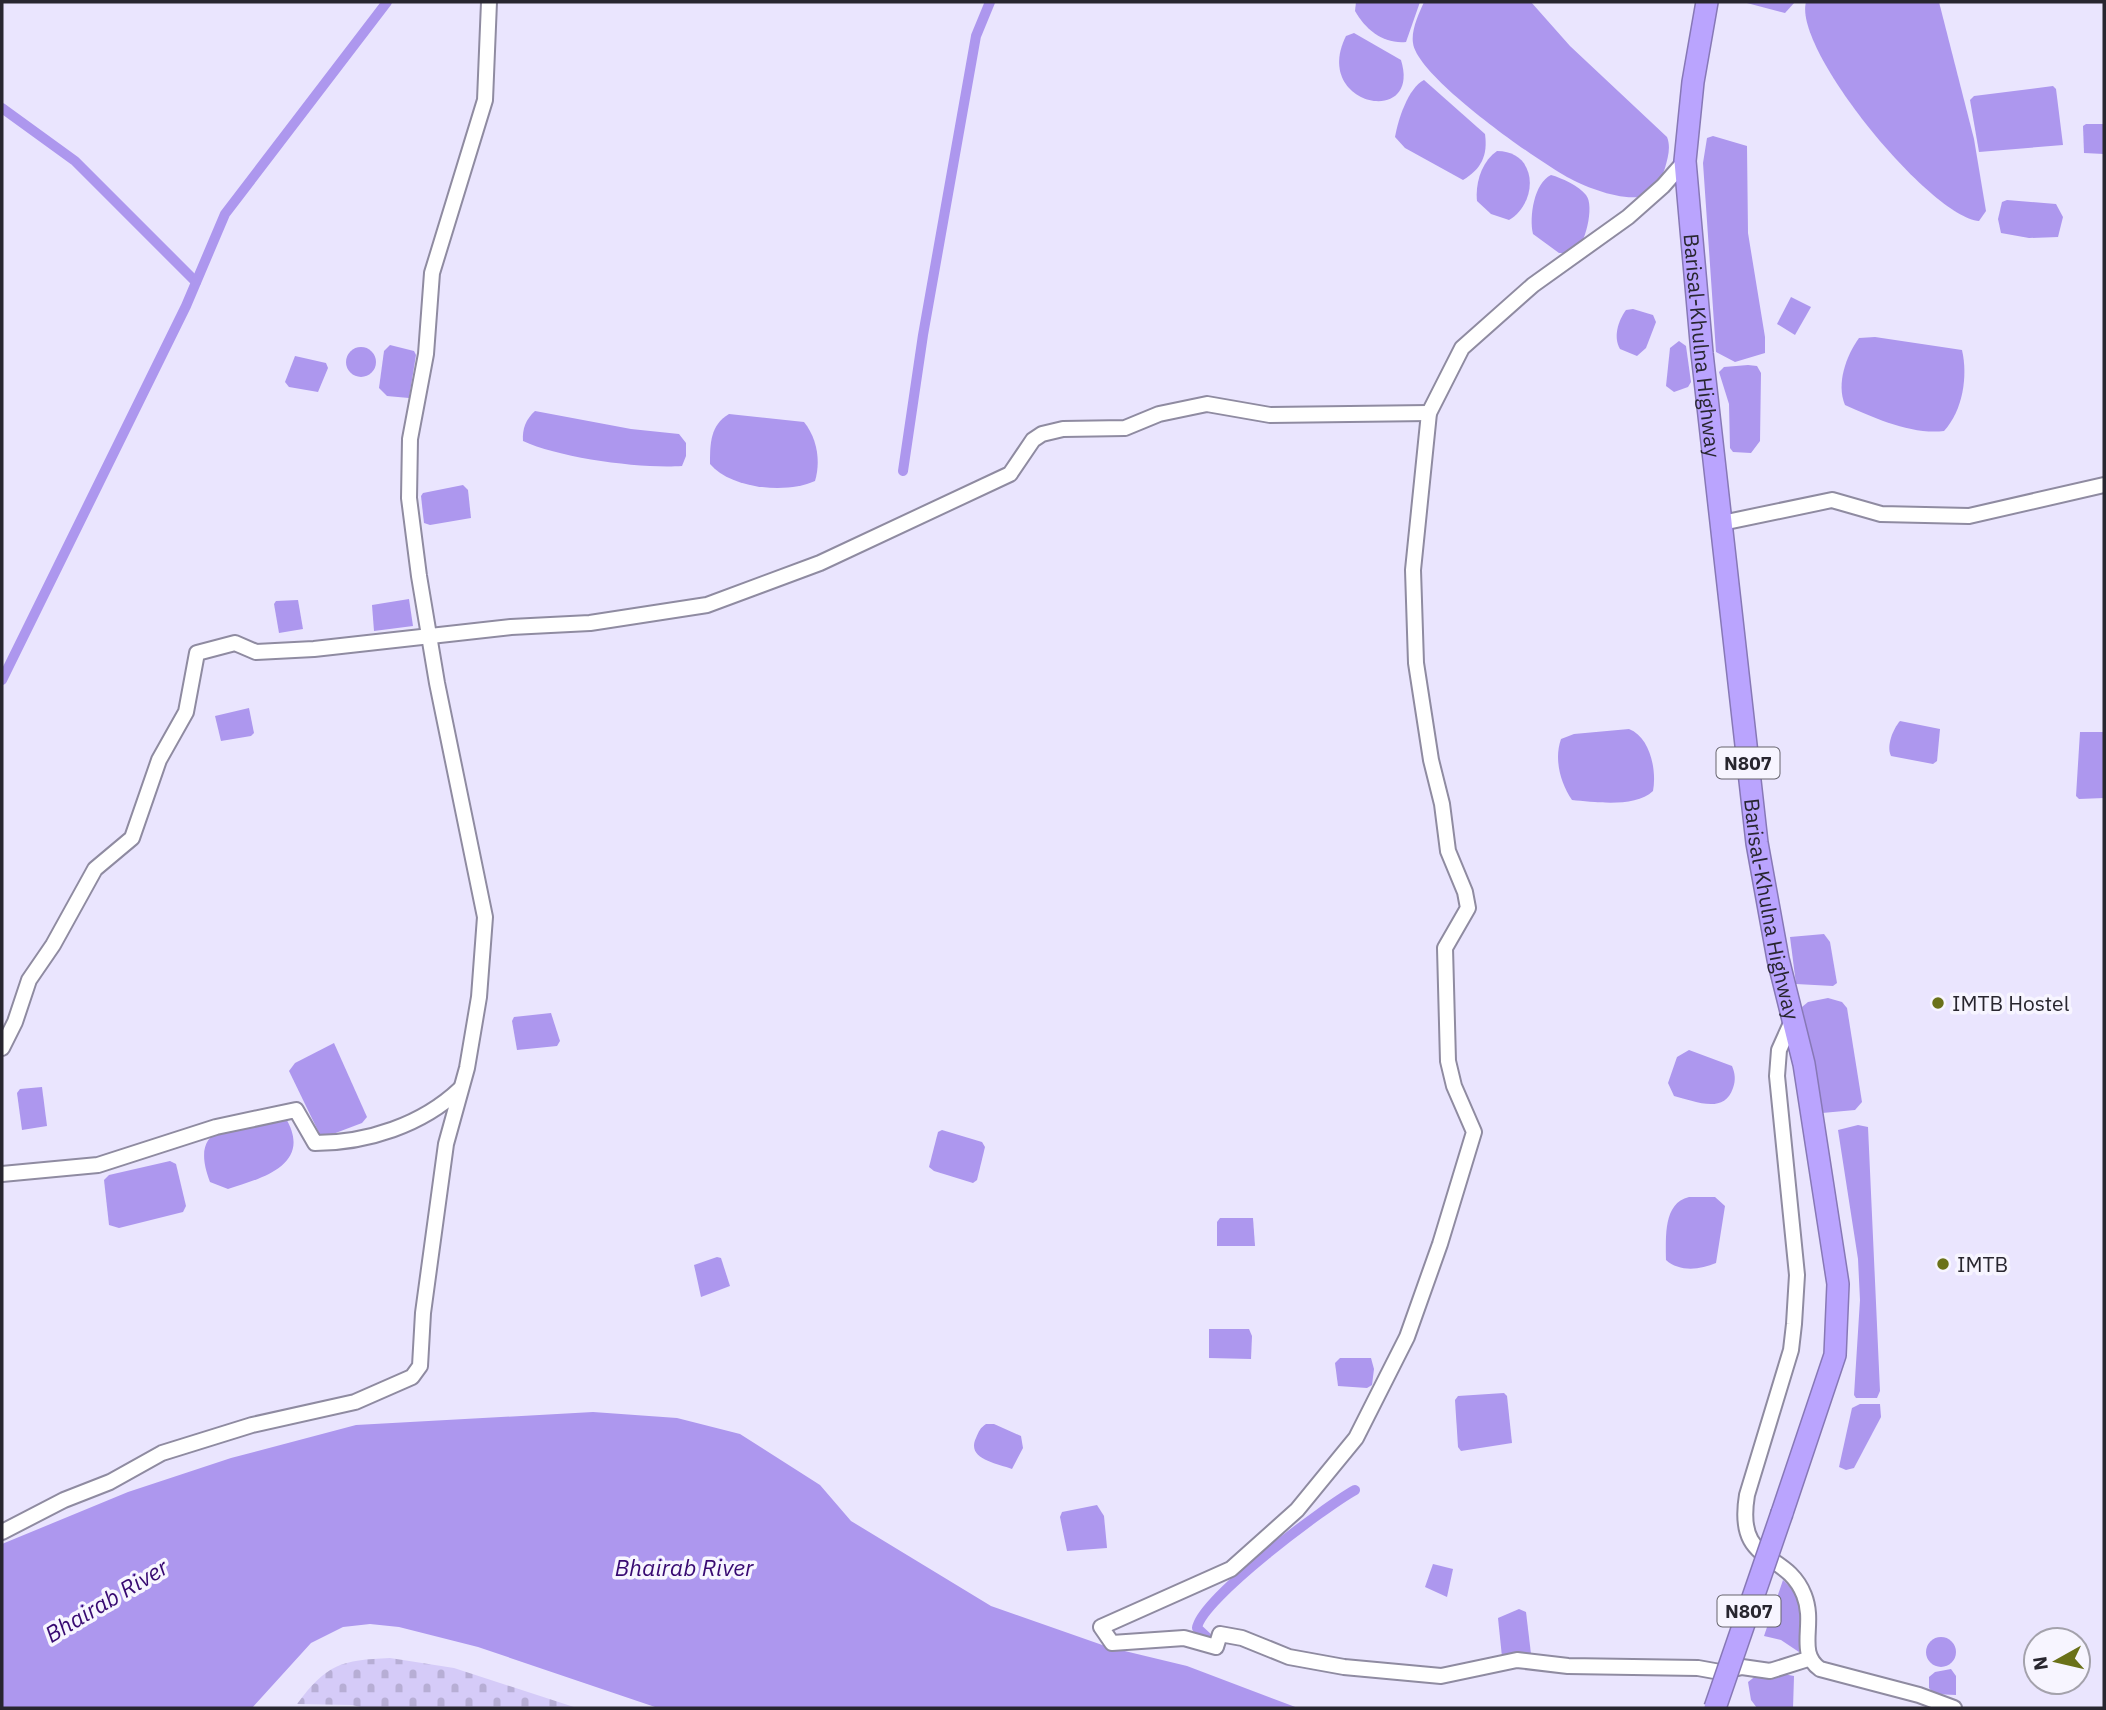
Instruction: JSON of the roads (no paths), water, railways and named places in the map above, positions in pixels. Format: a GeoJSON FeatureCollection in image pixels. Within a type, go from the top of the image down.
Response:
{"type":"FeatureCollection","features":[{"type":"Feature","properties":{"kind":"highway","name":"Barisal-Khulna Highway"},"geometry":{"type":"LineString","coordinates":[[1707,2],[1693,82],[1685,161],[1702,353],[1757,843],[1824,1181],[1838,1284],[1835,1355],[1716,1708]]}},
{"type":"Feature","properties":{"kind":"street"},"geometry":{"type":"LineString","coordinates":[[2,1532],[64,1500],[110,1482],[162,1453],[252,1425],[355,1402],[418,1372],[446,1144],[462,1087],[478,997],[485,917],[436,683],[409,498],[410,439],[426,354],[432,273],[485,100],[489,2]]}},
{"type":"Feature","properties":{"kind":"street"},"geometry":{"type":"LineString","coordinates":[[1685,161],[1663,186],[1628,217],[1533,285],[1462,348],[1429,413],[1413,570],[1416,663],[1448,851],[1465,892],[1468,908],[1445,948],[1448,1061],[1454,1086],[1474,1132],[1440,1244],[1407,1336],[1356,1438],[1297,1510],[1231,1569],[1101,1627],[1112,1643],[1184,1638],[1214,1647],[1218,1645],[1220,1634],[1254,1642],[1289,1657],[1344,1667],[1441,1676],[1517,1660],[1568,1666],[1698,1668],[1720,1672],[1742,1667],[1770,1671],[1808,1659]]}},
{"type":"Feature","properties":{"kind":"street"},"geometry":{"type":"LineString","coordinates":[[2,1048],[12,1029],[29,980],[95,869],[132,838],[159,760],[186,712],[197,653],[234,643],[256,652],[278,651],[590,623],[707,606],[820,563],[1010,474],[1034,440],[1042,434],[1063,429],[1125,428],[1159,414],[1207,404],[1270,415],[1429,413]]}},
{"type":"Feature","properties":{"kind":"street"},"geometry":{"type":"LineString","coordinates":[[1722,523],[1832,500],[1881,514],[1969,516],[2104,485]]}},
{"type":"Feature","properties":{"kind":"street"},"geometry":{"type":"LineString","coordinates":[[1793,1019],[1779,1050],[1777,1076],[1797,1275],[1794,1324],[1791,1350],[1746,1495],[1743,1516],[1746,1534],[1804,1594],[1811,1623],[1806,1650],[1808,1659],[1820,1670],[1919,1695],[1954,1708]]}},
{"type":"Feature","properties":{"kind":"street"},"geometry":{"type":"LineString","coordinates":[[2,1174],[98,1165],[216,1127],[296,1110],[315,1143],[359,1138],[414,1122],[444,1104],[462,1087]]}},
{"type":"Feature","properties":{"kind":"water"},"geometry":{"type":"Polygon","coordinates":[[[1356,2],[1420,2],[1406,42],[1390,41],[1370,30],[1355,11],[1356,2]]]}},
{"type":"Feature","properties":{"kind":"water"},"geometry":{"type":"Polygon","coordinates":[[[1424,2],[1531,2],[1570,46],[1667,137],[1669,148],[1665,168],[1654,189],[1644,196],[1626,197],[1584,185],[1567,177],[1505,136],[1455,96],[1419,58],[1413,43],[1413,33],[1424,2]]]}},
{"type":"Feature","properties":{"kind":"water"},"geometry":{"type":"Polygon","coordinates":[[[1743,2],[1795,2],[1785,13],[1743,2]]]}},
{"type":"Feature","properties":{"kind":"water"},"geometry":{"type":"Polygon","coordinates":[[[1806,2],[1939,2],[1974,139],[1986,211],[1979,221],[1957,212],[1929,192],[1869,128],[1821,56],[1808,25],[1806,2]]]}},
{"type":"Feature","properties":{"kind":"water"},"geometry":{"type":"Polygon","coordinates":[[[1354,33],[1401,60],[1403,81],[1396,95],[1384,101],[1368,100],[1354,92],[1343,79],[1339,60],[1346,36],[1354,33]]]}},
{"type":"Feature","properties":{"kind":"water"},"geometry":{"type":"Polygon","coordinates":[[[1424,80],[1485,134],[1482,161],[1463,180],[1405,148],[1395,137],[1409,97],[1424,80]]]}},
{"type":"Feature","properties":{"kind":"water"},"geometry":{"type":"Polygon","coordinates":[[[2053,86],[2056,89],[2063,145],[1979,152],[1970,100],[1974,96],[2053,86]]]}},
{"type":"Feature","properties":{"kind":"water"},"geometry":{"type":"Polygon","coordinates":[[[2104,124],[2104,154],[2084,153],[2083,126],[2104,124]]]}},
{"type":"Feature","properties":{"kind":"water"},"geometry":{"type":"Polygon","coordinates":[[[1713,136],[1747,146],[1748,233],[1765,337],[1765,353],[1735,362],[1716,352],[1703,163],[1707,138],[1713,136]]]}},
{"type":"Feature","properties":{"kind":"water"},"geometry":{"type":"Polygon","coordinates":[[[1497,151],[1511,153],[1520,159],[1527,168],[1530,179],[1526,202],[1509,220],[1491,214],[1477,201],[1481,173],[1487,160],[1497,151]]]}},
{"type":"Feature","properties":{"kind":"water"},"geometry":{"type":"Polygon","coordinates":[[[1551,175],[1575,186],[1589,200],[1588,226],[1582,243],[1574,253],[1559,253],[1533,234],[1534,201],[1540,185],[1551,175]]]}},
{"type":"Feature","properties":{"kind":"water"},"geometry":{"type":"Polygon","coordinates":[[[2007,200],[2056,204],[2063,217],[2058,237],[2029,238],[2001,233],[1998,219],[2002,202],[2007,200]]]}},
{"type":"Feature","properties":{"kind":"water"},"geometry":{"type":"Polygon","coordinates":[[[1791,297],[1811,307],[1795,335],[1777,324],[1791,297]]]}},
{"type":"Feature","properties":{"kind":"water"},"geometry":{"type":"Polygon","coordinates":[[[1633,309],[1653,315],[1656,322],[1646,348],[1637,356],[1620,349],[1617,339],[1617,329],[1623,314],[1626,310],[1633,309]]]}},
{"type":"Feature","properties":{"kind":"water"},"geometry":{"type":"Polygon","coordinates":[[[1875,337],[1962,350],[1964,382],[1960,403],[1944,431],[1906,428],[1845,405],[1842,379],[1850,353],[1859,338],[1875,337]]]}},
{"type":"Feature","properties":{"kind":"water"},"geometry":{"type":"Polygon","coordinates":[[[1679,341],[1686,346],[1691,382],[1688,387],[1674,392],[1666,386],[1670,348],[1679,341]]]}},
{"type":"Feature","properties":{"kind":"water"},"geometry":{"type":"Polygon","coordinates":[[[390,345],[414,351],[416,355],[409,398],[387,396],[379,388],[384,351],[390,345]]]}},
{"type":"Feature","properties":{"kind":"water"},"geometry":{"type":"Polygon","coordinates":[[[361,347],[372,351],[376,362],[372,373],[361,377],[350,373],[346,362],[350,351],[361,347]]]}},
{"type":"Feature","properties":{"kind":"water"},"geometry":{"type":"Polygon","coordinates":[[[295,356],[326,363],[328,368],[318,392],[289,387],[285,382],[295,356]]]}},
{"type":"Feature","properties":{"kind":"water"},"geometry":{"type":"Polygon","coordinates":[[[1757,366],[1761,373],[1760,441],[1751,453],[1733,452],[1730,448],[1729,404],[1719,372],[1724,367],[1757,366]]]}},
{"type":"Feature","properties":{"kind":"water"},"geometry":{"type":"Polygon","coordinates":[[[535,411],[631,429],[679,434],[686,443],[686,456],[682,466],[645,466],[601,461],[539,447],[523,441],[525,424],[535,411]]]}},
{"type":"Feature","properties":{"kind":"water"},"geometry":{"type":"Polygon","coordinates":[[[729,414],[804,422],[817,450],[815,481],[790,487],[760,487],[731,479],[719,472],[710,464],[711,442],[718,424],[729,414]]]}},
{"type":"Feature","properties":{"kind":"water"},"geometry":{"type":"Polygon","coordinates":[[[463,485],[468,490],[471,518],[430,525],[424,523],[423,493],[463,485]]]}},
{"type":"Feature","properties":{"kind":"water"},"geometry":{"type":"Polygon","coordinates":[[[409,599],[413,626],[374,631],[372,605],[409,599]]]}},
{"type":"Feature","properties":{"kind":"water"},"geometry":{"type":"Polygon","coordinates":[[[298,600],[303,629],[279,633],[274,604],[276,601],[298,600]]]}},
{"type":"Feature","properties":{"kind":"water"},"geometry":{"type":"Polygon","coordinates":[[[249,708],[254,733],[251,736],[221,741],[215,716],[249,708]]]}},
{"type":"Feature","properties":{"kind":"water"},"geometry":{"type":"Polygon","coordinates":[[[1900,721],[1940,729],[1937,761],[1933,764],[1891,756],[1891,738],[1900,721]]]}},
{"type":"Feature","properties":{"kind":"water"},"geometry":{"type":"Polygon","coordinates":[[[1629,729],[1642,739],[1647,747],[1653,764],[1653,791],[1626,802],[1572,800],[1559,770],[1561,739],[1574,734],[1629,729]]]}},
{"type":"Feature","properties":{"kind":"water"},"geometry":{"type":"Polygon","coordinates":[[[2080,732],[2104,732],[2104,798],[2079,799],[2076,796],[2080,732]]]}},
{"type":"Feature","properties":{"kind":"water"},"geometry":{"type":"Polygon","coordinates":[[[1824,934],[1830,942],[1837,983],[1833,986],[1796,984],[1790,937],[1824,934]]]}},
{"type":"Feature","properties":{"kind":"water"},"geometry":{"type":"Polygon","coordinates":[[[1828,998],[1842,1002],[1847,1008],[1862,1102],[1855,1110],[1822,1113],[1802,1007],[1808,1002],[1828,998]]]}},
{"type":"Feature","properties":{"kind":"water"},"geometry":{"type":"Polygon","coordinates":[[[551,1013],[560,1041],[557,1046],[517,1050],[512,1021],[514,1017],[551,1013]]]}},
{"type":"Feature","properties":{"kind":"water"},"geometry":{"type":"Polygon","coordinates":[[[334,1043],[367,1117],[362,1123],[325,1137],[320,1135],[289,1071],[295,1063],[334,1043]]]}},
{"type":"Feature","properties":{"kind":"water"},"geometry":{"type":"Polygon","coordinates":[[[1689,1050],[1732,1066],[1734,1085],[1729,1096],[1723,1101],[1708,1104],[1674,1096],[1668,1083],[1677,1057],[1689,1050]]]}},
{"type":"Feature","properties":{"kind":"water"},"geometry":{"type":"Polygon","coordinates":[[[42,1087],[47,1126],[22,1130],[17,1093],[20,1089],[42,1087]]]}},
{"type":"Feature","properties":{"kind":"water"},"geometry":{"type":"Polygon","coordinates":[[[285,1117],[292,1133],[293,1147],[289,1158],[280,1166],[256,1180],[228,1189],[210,1182],[204,1162],[205,1147],[211,1137],[235,1125],[285,1117]]]}},
{"type":"Feature","properties":{"kind":"water"},"geometry":{"type":"Polygon","coordinates":[[[1858,1125],[1868,1127],[1880,1391],[1877,1398],[1856,1398],[1854,1395],[1860,1300],[1858,1259],[1838,1130],[1858,1125]]]}},
{"type":"Feature","properties":{"kind":"water"},"geometry":{"type":"Polygon","coordinates":[[[942,1130],[982,1142],[985,1147],[977,1180],[973,1183],[929,1167],[938,1132],[942,1130]]]}},
{"type":"Feature","properties":{"kind":"water"},"geometry":{"type":"Polygon","coordinates":[[[170,1161],[176,1164],[186,1206],[183,1212],[119,1228],[109,1225],[104,1180],[109,1175],[170,1161]]]}},
{"type":"Feature","properties":{"kind":"water"},"geometry":{"type":"Polygon","coordinates":[[[1689,1197],[1715,1197],[1725,1206],[1716,1263],[1697,1268],[1677,1267],[1666,1260],[1666,1232],[1670,1214],[1674,1206],[1689,1197]]]}},
{"type":"Feature","properties":{"kind":"water"},"geometry":{"type":"Polygon","coordinates":[[[1220,1218],[1253,1218],[1255,1246],[1217,1246],[1217,1222],[1220,1218]]]}},
{"type":"Feature","properties":{"kind":"water"},"geometry":{"type":"Polygon","coordinates":[[[721,1258],[730,1286],[701,1297],[694,1265],[721,1258]]]}},
{"type":"Feature","properties":{"kind":"water"},"geometry":{"type":"Polygon","coordinates":[[[1209,1329],[1249,1329],[1252,1336],[1251,1359],[1209,1358],[1209,1329]]]}},
{"type":"Feature","properties":{"kind":"water"},"geometry":{"type":"Polygon","coordinates":[[[1340,1358],[1371,1358],[1374,1369],[1372,1385],[1367,1388],[1338,1386],[1335,1363],[1340,1358]]]}},
{"type":"Feature","properties":{"kind":"water"},"geometry":{"type":"Polygon","coordinates":[[[1504,1393],[1507,1396],[1512,1443],[1461,1451],[1458,1447],[1455,1400],[1458,1396],[1504,1393]]]}},
{"type":"Feature","properties":{"kind":"water"},"geometry":{"type":"Polygon","coordinates":[[[1860,1404],[1880,1404],[1881,1417],[1854,1468],[1846,1470],[1839,1467],[1852,1408],[1860,1404]]]}},
{"type":"Feature","properties":{"kind":"water","name":"Bhairab River"},"geometry":{"type":"Polygon","coordinates":[[[593,1412],[677,1418],[740,1434],[820,1485],[851,1521],[991,1606],[1108,1647],[1187,1666],[1298,1708],[658,1708],[478,1647],[399,1627],[370,1624],[343,1627],[311,1643],[252,1708],[2,1708],[2,1544],[128,1492],[231,1458],[356,1425],[593,1412]]]}},
{"type":"Feature","properties":{"kind":"water"},"geometry":{"type":"Polygon","coordinates":[[[986,1424],[994,1424],[1021,1436],[1023,1448],[1012,1469],[984,1459],[975,1451],[976,1438],[986,1424]]]}},
{"type":"Feature","properties":{"kind":"water"},"geometry":{"type":"Polygon","coordinates":[[[1097,1505],[1104,1516],[1107,1548],[1067,1551],[1060,1517],[1062,1512],[1097,1505]]]}},
{"type":"Feature","properties":{"kind":"water"},"geometry":{"type":"Polygon","coordinates":[[[1433,1564],[1453,1569],[1447,1597],[1425,1587],[1433,1564]]]}},
{"type":"Feature","properties":{"kind":"water"},"geometry":{"type":"Polygon","coordinates":[[[1783,1580],[1796,1596],[1801,1613],[1799,1652],[1781,1640],[1764,1636],[1783,1580]]]}},
{"type":"Feature","properties":{"kind":"water"},"geometry":{"type":"Polygon","coordinates":[[[1519,1609],[1526,1612],[1531,1654],[1502,1657],[1498,1618],[1519,1609]]]}},
{"type":"Feature","properties":{"kind":"water"},"geometry":{"type":"Polygon","coordinates":[[[1941,1637],[1952,1641],[1956,1652],[1952,1663],[1941,1667],[1930,1663],[1926,1652],[1930,1641],[1941,1637]]]}},
{"type":"Feature","properties":{"kind":"water"},"geometry":{"type":"Polygon","coordinates":[[[1951,1669],[1956,1676],[1956,1695],[1934,1694],[1929,1688],[1929,1677],[1935,1672],[1951,1669]]]}},
{"type":"Feature","properties":{"kind":"water"},"geometry":{"type":"Polygon","coordinates":[[[1778,1673],[1794,1676],[1793,1708],[1757,1708],[1751,1700],[1748,1682],[1757,1675],[1778,1673]]]}},
{"type":"Feature","properties":{"kind":"waterway"},"geometry":{"type":"LineString","coordinates":[[2,680],[186,306],[225,214],[387,2]]}},
{"type":"Feature","properties":{"kind":"waterway"},"geometry":{"type":"LineString","coordinates":[[903,471],[923,335],[976,36],[990,2]]}},
{"type":"Feature","properties":{"kind":"waterway"},"geometry":{"type":"LineString","coordinates":[[2,108],[75,161],[196,282]]}},
{"type":"Feature","properties":{"kind":"waterway"},"geometry":{"type":"LineString","coordinates":[[1212,1642],[1197,1628],[1204,1614],[1219,1596],[1293,1533],[1355,1490]]}},
{"type":"Feature","properties":{"kind":"place","name":"IMTB Hostel"},"geometry":{"type":"Point","coordinates":[1938,1003]}},
{"type":"Feature","properties":{"kind":"place","name":"IMTB"},"geometry":{"type":"Point","coordinates":[1943,1264]}}]}
